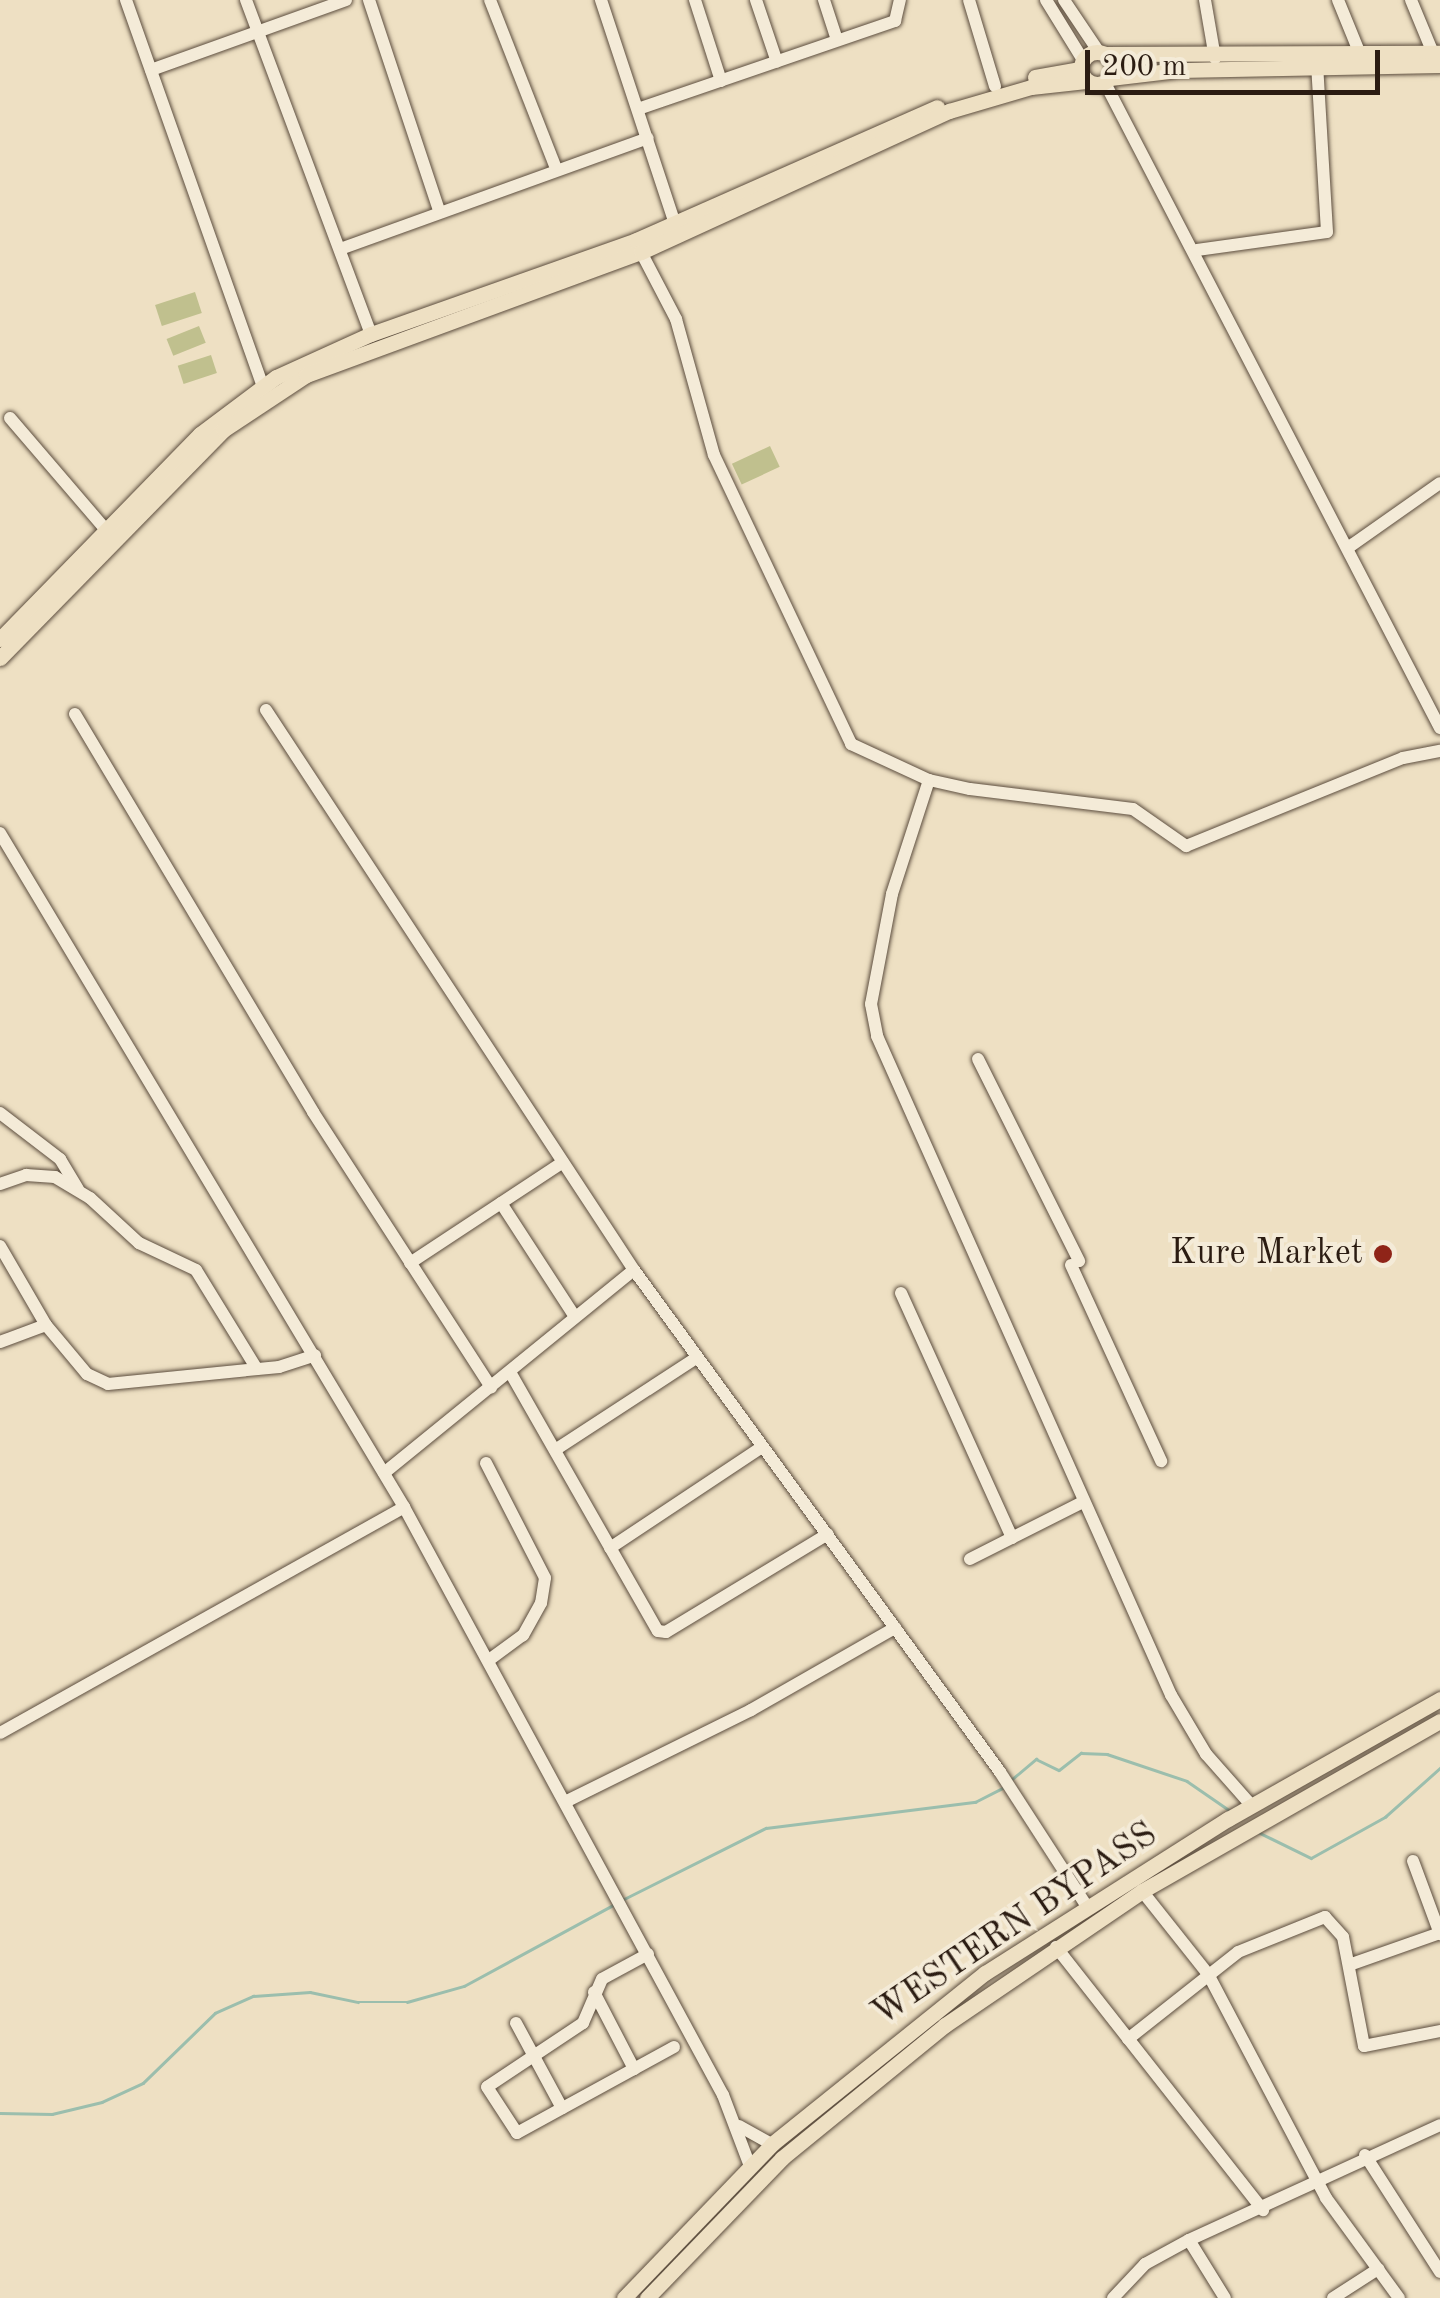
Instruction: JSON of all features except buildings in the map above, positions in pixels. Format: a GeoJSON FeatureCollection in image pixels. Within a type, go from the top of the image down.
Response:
{"type":"FeatureCollection","features":[{"type":"Feature","properties":{"kind":"main road"},"geometry":{"type":"LineString","coordinates":[[1102,53],[1112,62],[1108,80]]}},
{"type":"Feature","properties":{"kind":"main road"},"geometry":{"type":"LineString","coordinates":[[0,658],[224,430],[282,388],[348,356],[640,252],[949,111],[1083,70],[1102,53],[1215,58],[1360,54],[1438,57]]}},
{"type":"Feature","properties":{"kind":"main road"},"geometry":{"type":"LineString","coordinates":[[0,639],[200,434],[262,385],[371,334],[675,224],[906,115],[995,86],[1083,70],[1108,80],[1438,57]]}},
{"type":"Feature","properties":{"kind":"main road","name":"WESTERN BYPASS"},"geometry":{"type":"LineString","coordinates":[[624,2298],[772,2144],[946,2002],[1086,1906],[1228,1819],[1440,1700]]}},
{"type":"Feature","properties":{"kind":"main road","name":"WESTERN BYPASS"},"geometry":{"type":"LineString","coordinates":[[646,2298],[782,2158],[945,2024],[1142,1891],[1440,1721]]}},
{"type":"Feature","properties":{"kind":"street"},"geometry":{"type":"LineString","coordinates":[[126,0],[262,385]]}},
{"type":"Feature","properties":{"kind":"street"},"geometry":{"type":"LineString","coordinates":[[246,0],[371,334]]}},
{"type":"Feature","properties":{"kind":"street"},"geometry":{"type":"LineString","coordinates":[[151,70],[346,0]]}},
{"type":"Feature","properties":{"kind":"street"},"geometry":{"type":"LineString","coordinates":[[369,0],[439,210]]}},
{"type":"Feature","properties":{"kind":"street"},"geometry":{"type":"LineString","coordinates":[[490,0],[556,168]]}},
{"type":"Feature","properties":{"kind":"street"},"geometry":{"type":"LineString","coordinates":[[601,0],[675,224]]}},
{"type":"Feature","properties":{"kind":"street"},"geometry":{"type":"LineString","coordinates":[[695,0],[721,81]]}},
{"type":"Feature","properties":{"kind":"street"},"geometry":{"type":"LineString","coordinates":[[756,0],[777,62]]}},
{"type":"Feature","properties":{"kind":"street"},"geometry":{"type":"LineString","coordinates":[[824,0],[837,40]]}},
{"type":"Feature","properties":{"kind":"street"},"geometry":{"type":"LineString","coordinates":[[638,109],[896,21],[900,0]]}},
{"type":"Feature","properties":{"kind":"street"},"geometry":{"type":"LineString","coordinates":[[969,0],[995,86]]}},
{"type":"Feature","properties":{"kind":"street"},"geometry":{"type":"LineString","coordinates":[[1046,0],[1083,70]]}},
{"type":"Feature","properties":{"kind":"street"},"geometry":{"type":"LineString","coordinates":[[1064,0],[1102,53]]}},
{"type":"Feature","properties":{"kind":"street"},"geometry":{"type":"LineString","coordinates":[[1206,0],[1215,58]]}},
{"type":"Feature","properties":{"kind":"street"},"geometry":{"type":"LineString","coordinates":[[1338,0],[1360,54]]}},
{"type":"Feature","properties":{"kind":"street"},"geometry":{"type":"LineString","coordinates":[[1411,0],[1438,57]]}},
{"type":"Feature","properties":{"kind":"street"},"geometry":{"type":"LineString","coordinates":[[1197,250],[1327,232],[1317,66]]}},
{"type":"Feature","properties":{"kind":"street"},"geometry":{"type":"LineString","coordinates":[[1108,80],[1440,728]]}},
{"type":"Feature","properties":{"kind":"street"},"geometry":{"type":"LineString","coordinates":[[340,249],[439,210],[648,138]]}},
{"type":"Feature","properties":{"kind":"street"},"geometry":{"type":"LineString","coordinates":[[640,252],[676,320],[714,455],[844,738],[929,780],[1045,802],[1133,809],[1169,839],[1193,846],[1359,774],[1440,751]]}},
{"type":"Feature","properties":{"kind":"street"},"geometry":{"type":"LineString","coordinates":[[10,418],[106,530]]}},
{"type":"Feature","properties":{"kind":"street"},"geometry":{"type":"LineString","coordinates":[[1349,547],[1440,484]]}},
{"type":"Feature","properties":{"kind":"street"},"geometry":{"type":"LineString","coordinates":[[266,710],[634,1270],[1001,1774],[1086,1906]]}},
{"type":"Feature","properties":{"kind":"street"},"geometry":{"type":"LineString","coordinates":[[75,714],[410,1262],[491,1387]]}},
{"type":"Feature","properties":{"kind":"street"},"geometry":{"type":"LineString","coordinates":[[929,780],[892,894],[872,1021],[1080,1504],[1185,1721],[1248,1808]]}},
{"type":"Feature","properties":{"kind":"street"},"geometry":{"type":"LineString","coordinates":[[0,832],[404,1508],[738,2125],[750,2166]]}},
{"type":"Feature","properties":{"kind":"street"},"geometry":{"type":"LineString","coordinates":[[978,1059],[1075,1263],[1161,1461]]}},
{"type":"Feature","properties":{"kind":"street"},"geometry":{"type":"LineString","coordinates":[[0,1113],[60,1159],[78,1189],[139,1243],[204,1276],[257,1368]]}},
{"type":"Feature","properties":{"kind":"street"},"geometry":{"type":"LineString","coordinates":[[410,1262],[563,1162]]}},
{"type":"Feature","properties":{"kind":"street"},"geometry":{"type":"LineString","coordinates":[[0,1184],[42,1174],[78,1189]]}},
{"type":"Feature","properties":{"kind":"street"},"geometry":{"type":"LineString","coordinates":[[500,1204],[575,1318]]}},
{"type":"Feature","properties":{"kind":"street"},"geometry":{"type":"LineString","coordinates":[[0,1246],[46,1325],[87,1374],[108,1384],[257,1368],[316,1356]]}},
{"type":"Feature","properties":{"kind":"street"},"geometry":{"type":"LineString","coordinates":[[384,1473],[634,1270]]}},
{"type":"Feature","properties":{"kind":"street"},"geometry":{"type":"LineString","coordinates":[[901,1293],[1012,1538]]}},
{"type":"Feature","properties":{"kind":"street"},"geometry":{"type":"LineString","coordinates":[[0,1342],[46,1325]]}},
{"type":"Feature","properties":{"kind":"street"},"geometry":{"type":"LineString","coordinates":[[556,1450],[696,1358]]}},
{"type":"Feature","properties":{"kind":"street"},"geometry":{"type":"LineString","coordinates":[[510,1372],[656,1628],[666,1632],[828,1534]]}},
{"type":"Feature","properties":{"kind":"street"},"geometry":{"type":"LineString","coordinates":[[610,1548],[762,1446]]}},
{"type":"Feature","properties":{"kind":"street"},"geometry":{"type":"LineString","coordinates":[[486,1463],[544,1578],[541,1603],[523,1634],[489,1660]]}},
{"type":"Feature","properties":{"kind":"street"},"geometry":{"type":"LineString","coordinates":[[970,1559],[1080,1504]]}},
{"type":"Feature","properties":{"kind":"street"},"geometry":{"type":"LineString","coordinates":[[0,1734],[404,1508]]}},
{"type":"Feature","properties":{"kind":"street"},"geometry":{"type":"LineString","coordinates":[[565,1802],[761,1705],[895,1628]]}},
{"type":"Feature","properties":{"kind":"street"},"geometry":{"type":"LineString","coordinates":[[1349,1965],[1440,1933],[1413,1860]]}},
{"type":"Feature","properties":{"kind":"street"},"geometry":{"type":"LineString","coordinates":[[1142,1891],[1208,1974],[1320,2179],[1326,2198],[1399,2298]]}},
{"type":"Feature","properties":{"kind":"street"},"geometry":{"type":"LineString","coordinates":[[1128,2039],[1208,1974],[1262,1940],[1324,1918],[1343,1938],[1367,2049],[1440,2031]]}},
{"type":"Feature","properties":{"kind":"street"},"geometry":{"type":"LineString","coordinates":[[1056,1946],[1263,2210]]}},
{"type":"Feature","properties":{"kind":"street"},"geometry":{"type":"LineString","coordinates":[[648,1954],[602,1979],[584,2023],[489,2081],[488,2090],[517,2133],[674,2048]]}},
{"type":"Feature","properties":{"kind":"street"},"geometry":{"type":"LineString","coordinates":[[594,1992],[634,2069]]}},
{"type":"Feature","properties":{"kind":"street"},"geometry":{"type":"LineString","coordinates":[[516,2023],[562,2108]]}},
{"type":"Feature","properties":{"kind":"street"},"geometry":{"type":"LineString","coordinates":[[738,2125],[772,2144]]}},
{"type":"Feature","properties":{"kind":"street"},"geometry":{"type":"LineString","coordinates":[[1112,2298],[1146,2264],[1189,2240],[1263,2210],[1365,2155],[1440,2126]]}},
{"type":"Feature","properties":{"kind":"street"},"geometry":{"type":"LineString","coordinates":[[1365,2155],[1435,2252],[1440,2272]]}},
{"type":"Feature","properties":{"kind":"street"},"geometry":{"type":"LineString","coordinates":[[1189,2240],[1225,2298]]}},
{"type":"Feature","properties":{"kind":"street"},"geometry":{"type":"LineString","coordinates":[[1333,2298],[1378,2270]]}},
{"type":"Feature","properties":{"kind":"green space"},"geometry":{"type":"Polygon","coordinates":[[[195,292],[202,313],[162,326],[155,305],[195,292]]]}},
{"type":"Feature","properties":{"kind":"green space"},"geometry":{"type":"Polygon","coordinates":[[[199,326],[206,343],[173,356],[167,339],[199,326]]]}},
{"type":"Feature","properties":{"kind":"green space"},"geometry":{"type":"Polygon","coordinates":[[[211,355],[217,373],[184,384],[178,366],[211,355]]]}},
{"type":"Feature","properties":{"kind":"green space"},"geometry":{"type":"Polygon","coordinates":[[[770,446],[780,467],[742,485],[732,464],[770,446]]]}},
{"type":"Feature","properties":{"kind":"waterway"},"geometry":{"type":"LineString","coordinates":[[1011,1780],[1036,1759],[1059,1770],[1081,1753],[1107,1754],[1187,1781],[1232,1812]]}},
{"type":"Feature","properties":{"kind":"waterway"},"geometry":{"type":"LineString","coordinates":[[1258,1832],[1311,1858],[1385,1817],[1440,1768]]}},
{"type":"Feature","properties":{"kind":"waterway"},"geometry":{"type":"LineString","coordinates":[[622,1900],[766,1828],[975,1802],[1006,1786]]}},
{"type":"Feature","properties":{"kind":"waterway"},"geometry":{"type":"LineString","coordinates":[[0,2113],[52,2114],[102,2102],[143,2083],[215,2013],[253,1996],[310,1992],[358,2002],[407,2002],[464,1986],[615,1904]]}},
{"type":"Feature","properties":{"kind":"place","name":"Kure Market"},"geometry":{"type":"Point","coordinates":[1383,1254]}}]}
